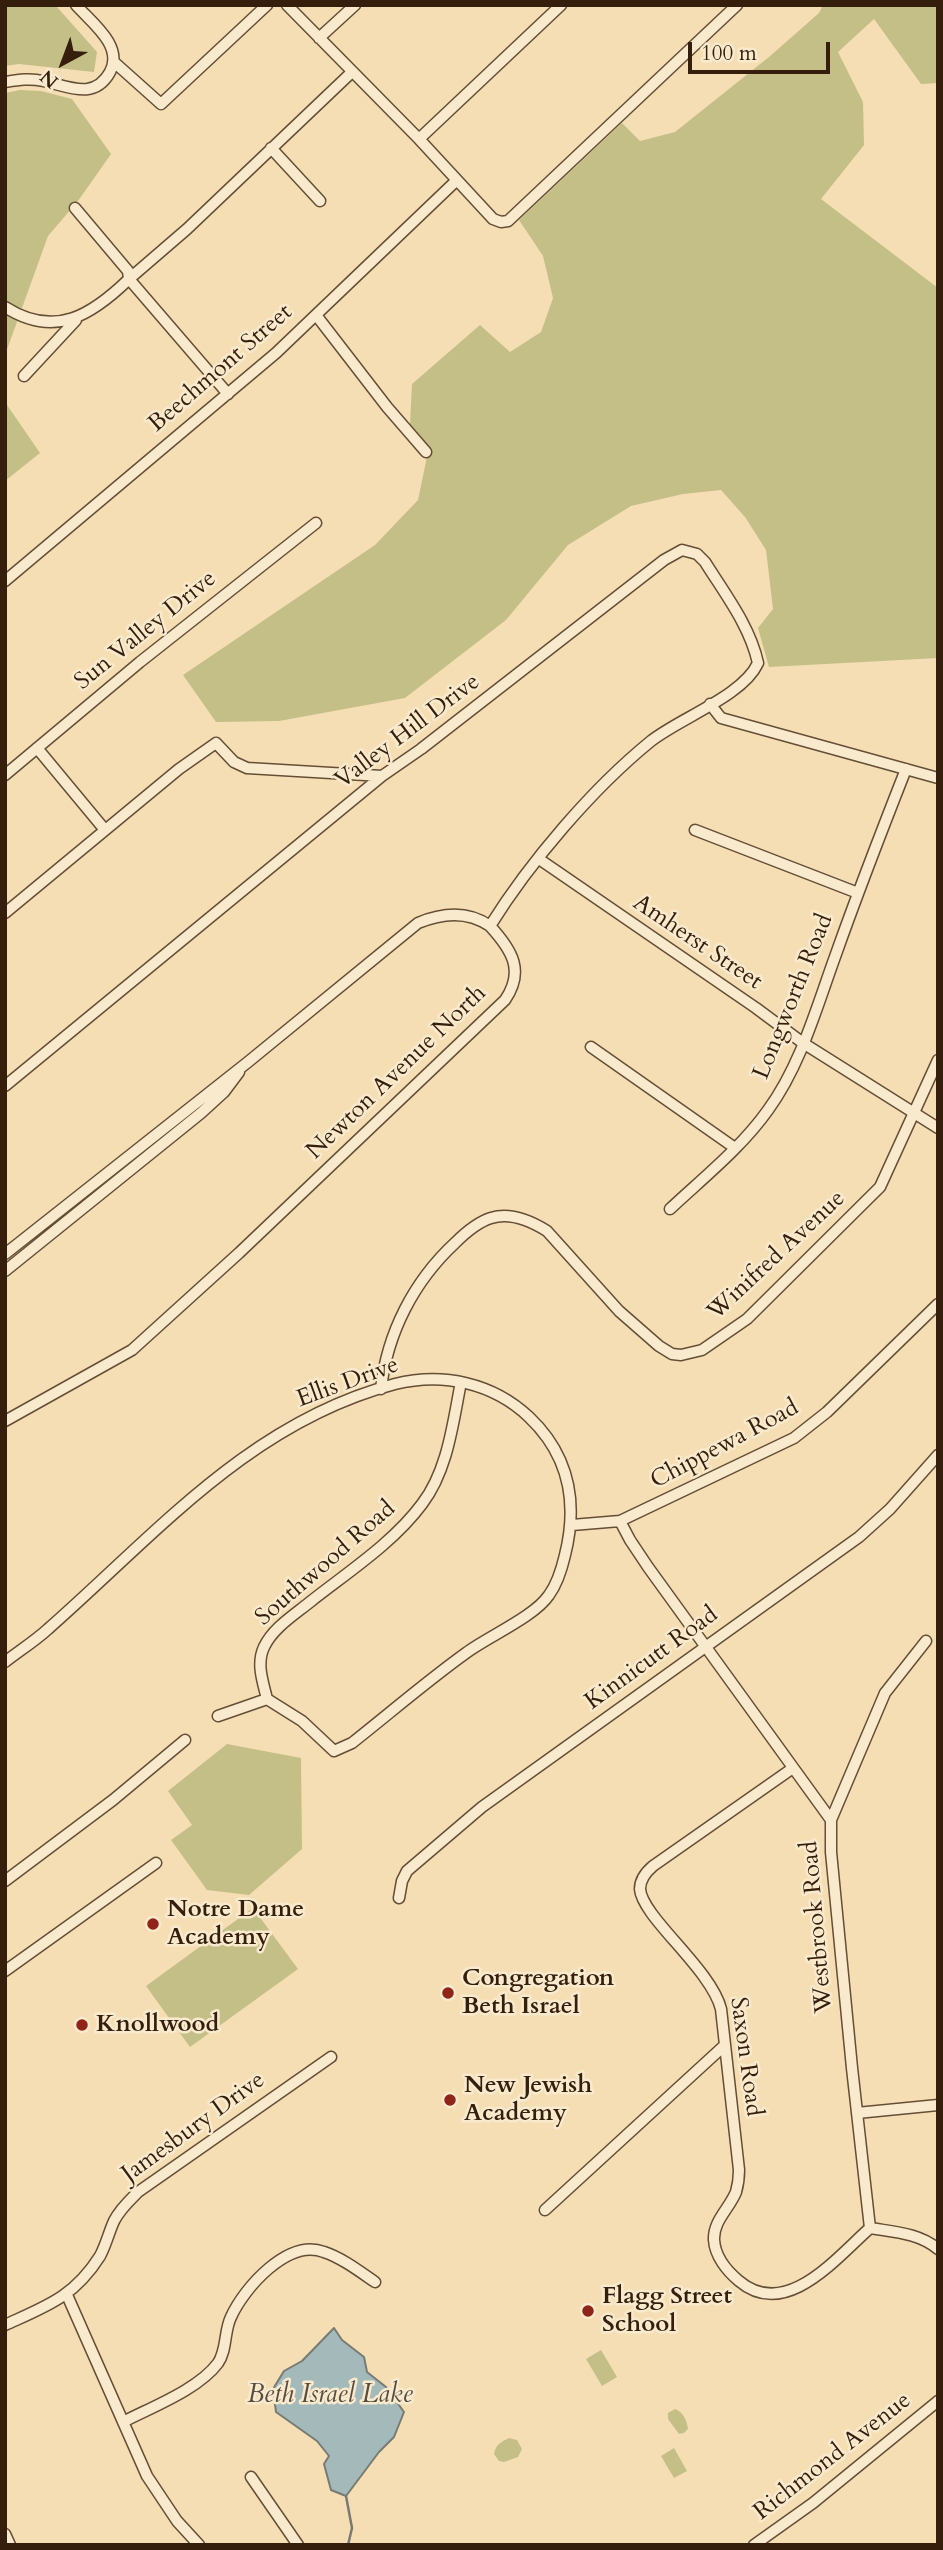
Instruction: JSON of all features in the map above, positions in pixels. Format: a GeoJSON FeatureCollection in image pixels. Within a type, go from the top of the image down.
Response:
{"type":"FeatureCollection","features":[{"type":"Feature","properties":{"kind":"street"},"geometry":{"type":"LineString","coordinates":[[5,82],[34,79],[72,89],[89,90],[103,81],[114,62],[115,53],[76,5]]}},
{"type":"Feature","properties":{"kind":"street"},"geometry":{"type":"LineString","coordinates":[[114,62],[161,104],[267,5]]}},
{"type":"Feature","properties":{"kind":"street"},"geometry":{"type":"LineString","coordinates":[[287,5],[419,139],[493,219],[501,222],[508,221],[737,5]]}},
{"type":"Feature","properties":{"kind":"street"},"geometry":{"type":"LineString","coordinates":[[319,38],[355,5]]}},
{"type":"Feature","properties":{"kind":"street"},"geometry":{"type":"LineString","coordinates":[[419,139],[561,5]]}},
{"type":"Feature","properties":{"kind":"street"},"geometry":{"type":"LineString","coordinates":[[5,307],[52,323],[78,317],[101,303],[187,229],[352,72]]}},
{"type":"Feature","properties":{"kind":"street"},"geometry":{"type":"LineString","coordinates":[[271,148],[320,201]]}},
{"type":"Feature","properties":{"kind":"street","name":"Beechmont Street"},"geometry":{"type":"LineString","coordinates":[[5,581],[276,353],[457,180]]}},
{"type":"Feature","properties":{"kind":"street"},"geometry":{"type":"LineString","coordinates":[[75,208],[128,271],[129,279],[228,394]]}},
{"type":"Feature","properties":{"kind":"street"},"geometry":{"type":"LineString","coordinates":[[316,314],[378,397],[426,452]]}},
{"type":"Feature","properties":{"kind":"street"},"geometry":{"type":"LineString","coordinates":[[23,376],[78,317]]}},
{"type":"Feature","properties":{"kind":"street","name":"Sun Valley Drive"},"geometry":{"type":"LineString","coordinates":[[5,775],[140,662],[316,523]]}},
{"type":"Feature","properties":{"kind":"street","name":"Valley Hill Drive"},"geometry":{"type":"LineString","coordinates":[[5,1086],[382,776],[421,749],[642,576],[682,550],[697,554],[705,562],[755,646],[758,663],[746,681],[710,704]]}},
{"type":"Feature","properties":{"kind":"street"},"geometry":{"type":"LineString","coordinates":[[5,1254],[248,1062],[418,923],[440,915],[454,915],[480,919],[490,926],[539,859],[600,790],[652,740],[710,704],[720,718],[938,778]]}},
{"type":"Feature","properties":{"kind":"street"},"geometry":{"type":"LineString","coordinates":[[5,913],[179,769],[216,743],[234,762],[247,768],[382,776]]}},
{"type":"Feature","properties":{"kind":"street"},"geometry":{"type":"LineString","coordinates":[[37,748],[105,830]]}},
{"type":"Feature","properties":{"kind":"street","name":"Longworth Road"},"geometry":{"type":"LineString","coordinates":[[670,1209],[736,1148],[770,1108],[803,1043],[906,769]]}},
{"type":"Feature","properties":{"kind":"street"},"geometry":{"type":"LineString","coordinates":[[695,830],[858,893]]}},
{"type":"Feature","properties":{"kind":"street","name":"Amherst Street"},"geometry":{"type":"LineString","coordinates":[[539,859],[803,1043],[938,1128]]}},
{"type":"Feature","properties":{"kind":"street","name":"Newton Avenue North"},"geometry":{"type":"LineString","coordinates":[[5,1421],[132,1350],[239,1253],[492,1013],[513,988],[516,977],[511,953],[490,926]]}},
{"type":"Feature","properties":{"kind":"street"},"geometry":{"type":"LineString","coordinates":[[591,1047],[736,1148]]}},
{"type":"Feature","properties":{"kind":"street","name":"Winifred Avenue"},"geometry":{"type":"LineString","coordinates":[[381,1389],[388,1348],[398,1323],[428,1273],[463,1235],[489,1218],[502,1216],[534,1222],[547,1231],[619,1311],[659,1346],[672,1354],[681,1355],[702,1350],[747,1319],[880,1187],[938,1060]]}},
{"type":"Feature","properties":{"kind":"street"},"geometry":{"type":"LineString","coordinates":[[5,1271],[201,1113],[248,1062]]}},
{"type":"Feature","properties":{"kind":"street","name":"Chippewa Road"},"geometry":{"type":"LineString","coordinates":[[572,1525],[620,1521],[794,1438],[827,1412],[938,1304]]}},
{"type":"Feature","properties":{"kind":"street","name":"Ellis Drive"},"geometry":{"type":"LineString","coordinates":[[5,1662],[46,1631],[215,1478],[262,1443],[302,1419],[381,1389],[423,1379],[445,1379],[486,1389],[517,1406],[545,1434],[562,1465],[568,1484],[572,1525],[555,1586],[541,1604],[468,1651],[352,1743],[334,1751],[302,1721],[267,1699]]}},
{"type":"Feature","properties":{"kind":"street","name":"Southwood Road"},"geometry":{"type":"LineString","coordinates":[[267,1699],[260,1663],[264,1645],[270,1637],[383,1544],[424,1502],[434,1486],[447,1447],[461,1382]]}},
{"type":"Feature","properties":{"kind":"street","name":"Kinnicutt Road"},"geometry":{"type":"LineString","coordinates":[[399,1898],[407,1871],[472,1815],[859,1537],[890,1509],[938,1455]]}},
{"type":"Feature","properties":{"kind":"street","name":"Westbrook Road"},"geometry":{"type":"LineString","coordinates":[[620,1521],[629,1540],[648,1567],[831,1820],[831,1852],[870,2228]]}},
{"type":"Feature","properties":{"kind":"street"},"geometry":{"type":"LineString","coordinates":[[831,1820],[885,1693],[926,1642]]}},
{"type":"Feature","properties":{"kind":"street"},"geometry":{"type":"LineString","coordinates":[[218,1716],[267,1699]]}},
{"type":"Feature","properties":{"kind":"street"},"geometry":{"type":"LineString","coordinates":[[5,1881],[113,1800],[185,1741]]}},
{"type":"Feature","properties":{"kind":"street","name":"Saxon Road"},"geometry":{"type":"LineString","coordinates":[[793,1769],[658,1862],[648,1871],[641,1882],[640,1890],[645,1903],[707,1978],[716,1992],[721,2009],[739,2170],[735,2193],[714,2231],[714,2245],[723,2264],[734,2277],[751,2289],[767,2294],[785,2293],[809,2282],[870,2228]]}},
{"type":"Feature","properties":{"kind":"street"},"geometry":{"type":"LineString","coordinates":[[5,1971],[156,1863]]}},
{"type":"Feature","properties":{"kind":"street"},"geometry":{"type":"LineString","coordinates":[[545,2210],[725,2045]]}},
{"type":"Feature","properties":{"kind":"street","name":"Jamesbury Drive"},"geometry":{"type":"LineString","coordinates":[[5,2325],[67,2295],[101,2254],[115,2220],[138,2192],[331,2057]]}},
{"type":"Feature","properties":{"kind":"street"},"geometry":{"type":"LineString","coordinates":[[857,2113],[938,2105]]}},
{"type":"Feature","properties":{"kind":"street"},"geometry":{"type":"LineString","coordinates":[[870,2228],[918,2237],[938,2249]]}},
{"type":"Feature","properties":{"kind":"street"},"geometry":{"type":"LineString","coordinates":[[123,2422],[208,2374],[220,2361],[226,2329],[241,2298],[261,2275],[285,2258],[308,2249],[325,2252],[375,2282]]}},
{"type":"Feature","properties":{"kind":"street"},"geometry":{"type":"LineString","coordinates":[[67,2295],[147,2476],[163,2501],[199,2545]]}},
{"type":"Feature","properties":{"kind":"street","name":"Richmond Avenue"},"geometry":{"type":"LineString","coordinates":[[754,2545],[785,2525],[938,2401]]}},
{"type":"Feature","properties":{"kind":"street"},"geometry":{"type":"LineString","coordinates":[[251,2477],[298,2545]]}},
{"type":"Feature","properties":{"kind":"street"},"geometry":{"type":"LineString","coordinates":[[5,2534],[10,2545]]}},
{"type":"Feature","properties":{"kind":"shaded area"},"geometry":{"type":"Polygon","coordinates":[[[5,5],[57,7],[97,52],[94,72],[19,64],[5,66],[5,5]]]}},
{"type":"Feature","properties":{"kind":"shaded area"},"geometry":{"type":"Polygon","coordinates":[[[823,5],[938,5],[938,83],[921,84],[874,19],[838,52],[863,102],[864,145],[821,199],[938,288],[938,658],[769,667],[758,628],[773,609],[766,550],[745,517],[721,490],[683,494],[631,506],[568,545],[506,620],[405,698],[279,721],[216,722],[183,675],[375,545],[418,500],[429,447],[410,424],[412,384],[480,325],[510,352],[541,332],[553,298],[543,256],[519,220],[622,123],[640,141],[675,132],[769,57],[819,13],[823,5]]]}},
{"type":"Feature","properties":{"kind":"shaded area"},"geometry":{"type":"Polygon","coordinates":[[[20,90],[41,91],[72,99],[111,154],[78,201],[48,236],[5,355],[5,93],[20,90]]]}},
{"type":"Feature","properties":{"kind":"shaded area"},"geometry":{"type":"Polygon","coordinates":[[[5,402],[40,453],[5,481],[5,402]]]}},
{"type":"Feature","properties":{"kind":"shaded area"},"geometry":{"type":"Polygon","coordinates":[[[227,1744],[301,1758],[302,1849],[249,1895],[207,1890],[171,1840],[192,1825],[168,1791],[227,1744]]]}},
{"type":"Feature","properties":{"kind":"shaded area"},"geometry":{"type":"Polygon","coordinates":[[[253,1908],[298,1969],[190,2047],[146,1986],[253,1908]]]}},
{"type":"Feature","properties":{"kind":"shaded area"},"geometry":{"type":"Polygon","coordinates":[[[601,2350],[617,2377],[602,2386],[586,2359],[601,2350]]]}},
{"type":"Feature","properties":{"kind":"shaded area"},"geometry":{"type":"Polygon","coordinates":[[[675,2409],[686,2420],[688,2429],[684,2433],[679,2434],[668,2419],[668,2413],[675,2409]]]}},
{"type":"Feature","properties":{"kind":"shaded area"},"geometry":{"type":"Polygon","coordinates":[[[509,2438],[517,2440],[522,2449],[518,2457],[499,2461],[494,2454],[496,2448],[509,2438]]]}},
{"type":"Feature","properties":{"kind":"shaded area"},"geometry":{"type":"Polygon","coordinates":[[[674,2448],[687,2471],[674,2478],[661,2456],[674,2448]]]}},
{"type":"Feature","properties":{"kind":"water","name":"Beth Israel Lake"},"geometry":{"type":"Polygon","coordinates":[[[334,2328],[342,2340],[364,2357],[367,2372],[386,2387],[404,2412],[394,2437],[379,2452],[346,2496],[331,2490],[324,2464],[329,2456],[317,2441],[276,2412],[273,2389],[284,2371],[302,2361],[334,2328]]]}},
{"type":"Feature","properties":{"kind":"waterway"},"geometry":{"type":"LineString","coordinates":[[346,2496],[352,2528],[348,2545]]}},
{"type":"Feature","properties":{"kind":"place","name":"Notre Dame Academy"},"geometry":{"type":"Point","coordinates":[153,1924]}},
{"type":"Feature","properties":{"kind":"place","name":"Congregation Beth Israel"},"geometry":{"type":"Point","coordinates":[448,1993]}},
{"type":"Feature","properties":{"kind":"place","name":"Knollwood"},"geometry":{"type":"Point","coordinates":[82,2025]}},
{"type":"Feature","properties":{"kind":"place","name":"New Jewish Academy"},"geometry":{"type":"Point","coordinates":[450,2100]}},
{"type":"Feature","properties":{"kind":"place","name":"Flagg Street School"},"geometry":{"type":"Point","coordinates":[588,2311]}}]}
